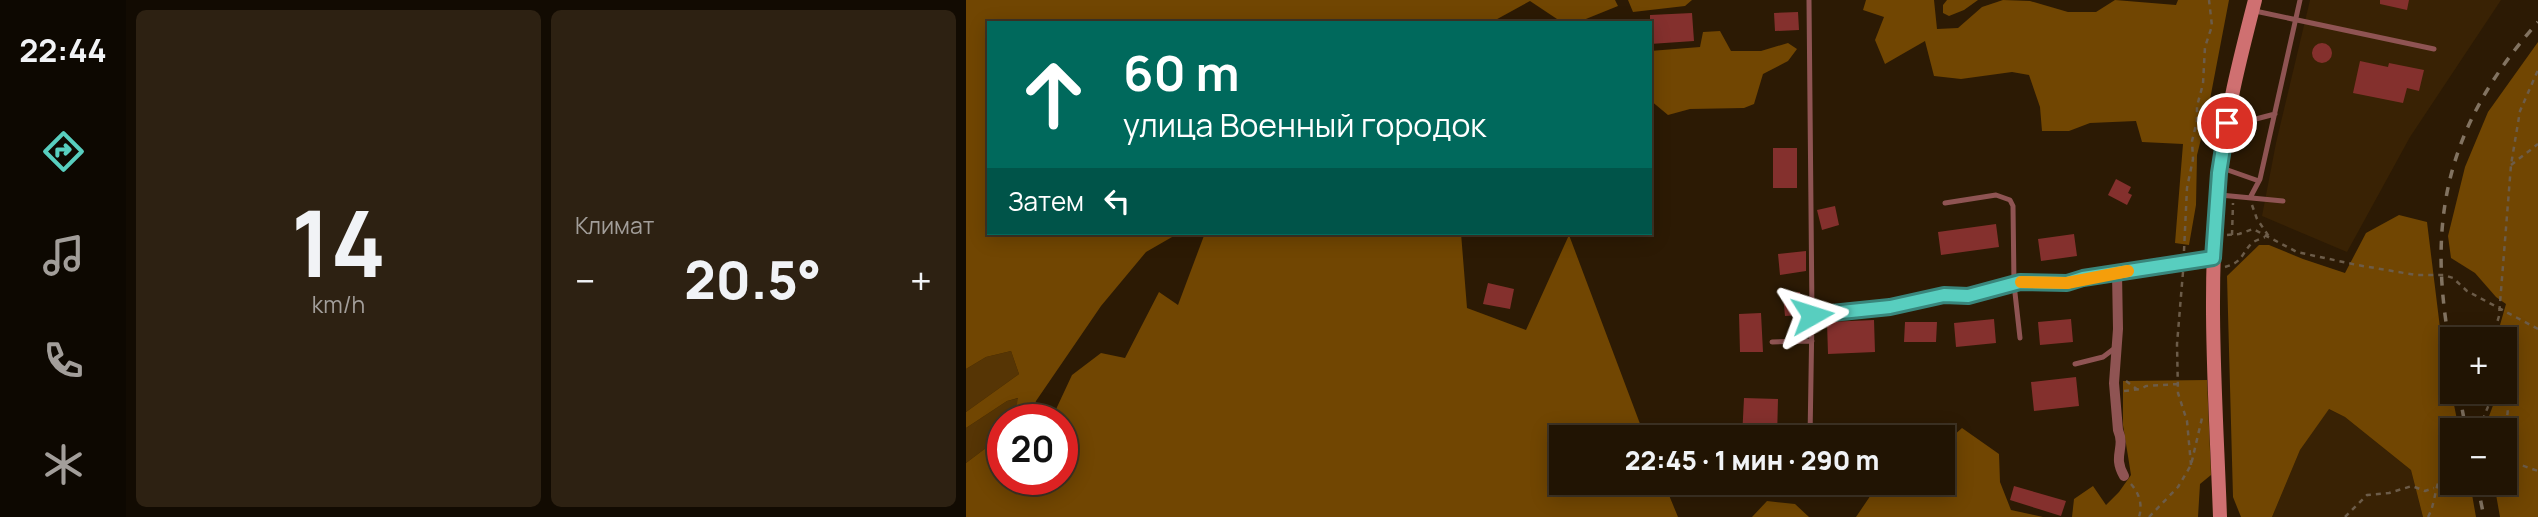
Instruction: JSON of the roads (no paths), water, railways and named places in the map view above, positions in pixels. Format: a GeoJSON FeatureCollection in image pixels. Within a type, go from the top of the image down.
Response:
{"type":"FeatureCollection","features":[{"type":"Feature","properties":{"kind":"main road"},"geometry":{"type":"LineString","coordinates":[[2220,517],[2217,194],[2226,127],[2253,5]]}},
{"type":"Feature","properties":{"kind":"street"},"geometry":{"type":"LineString","coordinates":[[1924,298],[1968,296],[2027,282],[2067,283],[2183,262],[2216,262]]}},
{"type":"Feature","properties":{"kind":"street"},"geometry":{"type":"LineString","coordinates":[[2117,272],[2115,393],[2121,437],[2117,465],[2124,476]]}},
{"type":"Feature","properties":{"kind":"lane"},"geometry":{"type":"LineString","coordinates":[[1809,0],[1810,425]]}},
{"type":"Feature","properties":{"kind":"lane"},"geometry":{"type":"LineString","coordinates":[[2251,196],[2259,181],[2300,0]]}},
{"type":"Feature","properties":{"kind":"lane"},"geometry":{"type":"LineString","coordinates":[[2253,5],[2295,19],[2434,49]]}},
{"type":"Feature","properties":{"kind":"lane"},"geometry":{"type":"LineString","coordinates":[[2226,127],[2275,114]]}},
{"type":"Feature","properties":{"kind":"lane"},"geometry":{"type":"LineString","coordinates":[[2220,167],[2259,181]]}},
{"type":"Feature","properties":{"kind":"lane"},"geometry":{"type":"LineString","coordinates":[[2217,194],[2283,201]]}},
{"type":"Feature","properties":{"kind":"lane"},"geometry":{"type":"LineString","coordinates":[[1945,203],[1996,195],[2010,200],[2013,206],[2014,284],[2020,338]]}},
{"type":"Feature","properties":{"kind":"lane"},"geometry":{"type":"LineString","coordinates":[[1812,315],[1890,307],[1924,298]]}},
{"type":"Feature","properties":{"kind":"lane"},"geometry":{"type":"LineString","coordinates":[[1772,342],[1812,341]]}},
{"type":"Feature","properties":{"kind":"lane"},"geometry":{"type":"LineString","coordinates":[[2075,364],[2103,357],[2117,346]]}},
{"type":"Feature","properties":{"kind":"railway"},"geometry":{"type":"LineString","coordinates":[[2447,327],[2441,262],[2443,219],[2450,178],[2463,138],[2482,99],[2507,61],[2538,22]]}},
{"type":"Feature","properties":{"kind":"railway"},"geometry":{"type":"LineString","coordinates":[[2461,404],[2464,418]]}},
{"type":"Feature","properties":{"kind":"railway"},"geometry":{"type":"LineString","coordinates":[[2479,495],[2484,517]]}}]}
